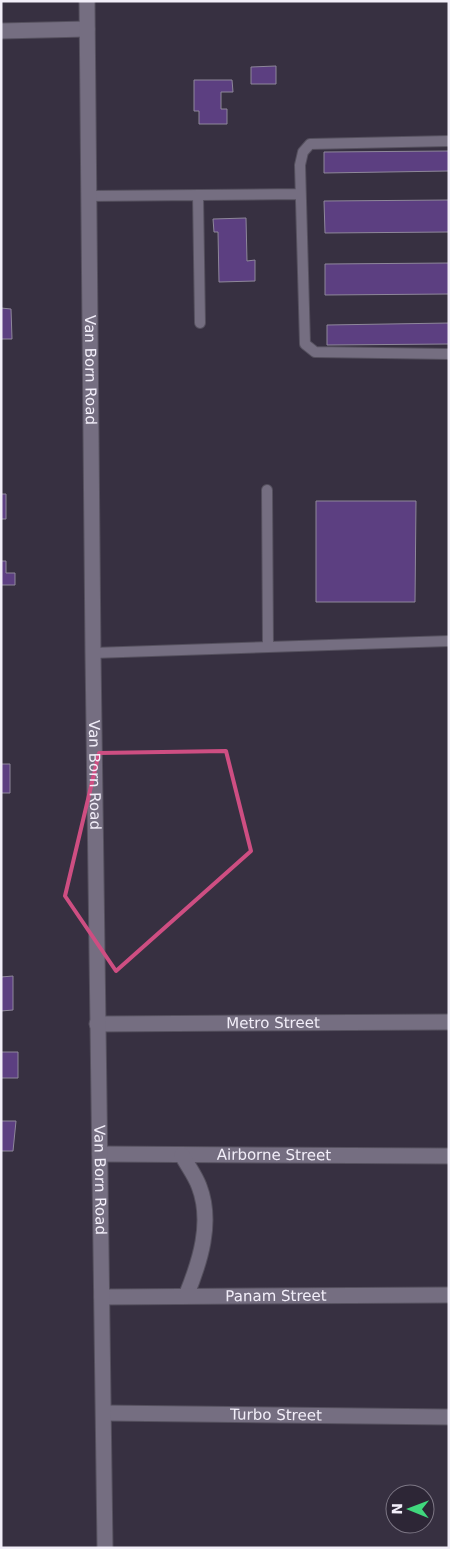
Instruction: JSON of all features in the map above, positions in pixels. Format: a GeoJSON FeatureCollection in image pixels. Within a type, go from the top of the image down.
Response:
{"type":"FeatureCollection","features":[{"type":"Feature","properties":{"kind":"street","name":"Van Born Road"},"geometry":{"type":"LineString","coordinates":[[87,1],[93,653],[105,1548]]}},
{"type":"Feature","properties":{"kind":"street"},"geometry":{"type":"LineString","coordinates":[[1,31],[87,29]]}},
{"type":"Feature","properties":{"kind":"street","name":"Metro Street"},"geometry":{"type":"LineString","coordinates":[[98,1024],[449,1022]]}},
{"type":"Feature","properties":{"kind":"street","name":"Airborne Street"},"geometry":{"type":"LineString","coordinates":[[100,1154],[449,1156]]}},
{"type":"Feature","properties":{"kind":"street"},"geometry":{"type":"LineString","coordinates":[[182,1155],[199,1186],[206,1225],[198,1268],[186,1296]]}},
{"type":"Feature","properties":{"kind":"street","name":"Panam Street"},"geometry":{"type":"LineString","coordinates":[[102,1297],[449,1295]]}},
{"type":"Feature","properties":{"kind":"street","name":"Turbo Street"},"geometry":{"type":"LineString","coordinates":[[104,1413],[449,1418]]}},
{"type":"Feature","properties":{"kind":"lane"},"geometry":{"type":"LineString","coordinates":[[449,141],[310,144],[303,152],[300,165],[305,344],[315,352],[449,354]]}},
{"type":"Feature","properties":{"kind":"lane"},"geometry":{"type":"LineString","coordinates":[[88,196],[300,194]]}},
{"type":"Feature","properties":{"kind":"lane"},"geometry":{"type":"LineString","coordinates":[[198,195],[200,323]]}},
{"type":"Feature","properties":{"kind":"lane"},"geometry":{"type":"LineString","coordinates":[[268,490],[268,646]]}},
{"type":"Feature","properties":{"kind":"lane"},"geometry":{"type":"LineString","coordinates":[[93,653],[449,641]]}},
{"type":"Feature","properties":{"kind":"highlighted area"},"geometry":{"type":"Polygon","coordinates":[[[226,751],[251,851],[116,971],[65,896],[99,753],[226,751]]]}},
{"type":"Feature","properties":{"kind":"building"},"geometry":{"type":"Polygon","coordinates":[[[276,66],[276,84],[251,84],[251,67],[276,66]]]}},
{"type":"Feature","properties":{"kind":"building"},"geometry":{"type":"Polygon","coordinates":[[[194,80],[232,80],[233,92],[221,92],[221,109],[227,109],[227,124],[199,124],[199,111],[194,111],[194,80]]]}},
{"type":"Feature","properties":{"kind":"building"},"geometry":{"type":"Polygon","coordinates":[[[449,151],[449,171],[324,173],[324,152],[449,151]]]}},
{"type":"Feature","properties":{"kind":"building"},"geometry":{"type":"Polygon","coordinates":[[[449,200],[449,232],[325,233],[324,201],[449,200]]]}},
{"type":"Feature","properties":{"kind":"building"},"geometry":{"type":"Polygon","coordinates":[[[246,218],[247,261],[255,260],[255,281],[219,282],[218,232],[214,232],[213,219],[246,218]]]}},
{"type":"Feature","properties":{"kind":"building"},"geometry":{"type":"Polygon","coordinates":[[[449,263],[449,294],[325,295],[325,264],[449,263]]]}},
{"type":"Feature","properties":{"kind":"building"},"geometry":{"type":"Polygon","coordinates":[[[1,308],[11,309],[12,339],[1,339],[1,308]]]}},
{"type":"Feature","properties":{"kind":"building"},"geometry":{"type":"Polygon","coordinates":[[[449,323],[449,344],[327,345],[327,325],[449,323]]]}},
{"type":"Feature","properties":{"kind":"building"},"geometry":{"type":"Polygon","coordinates":[[[1,494],[6,494],[6,519],[1,519],[1,494]]]}},
{"type":"Feature","properties":{"kind":"building"},"geometry":{"type":"Polygon","coordinates":[[[316,501],[416,501],[415,602],[316,602],[316,501]]]}},
{"type":"Feature","properties":{"kind":"building"},"geometry":{"type":"Polygon","coordinates":[[[1,561],[6,561],[6,573],[15,573],[15,585],[1,585],[1,561]]]}},
{"type":"Feature","properties":{"kind":"building"},"geometry":{"type":"Polygon","coordinates":[[[1,764],[10,764],[10,793],[1,793],[1,764]]]}},
{"type":"Feature","properties":{"kind":"building"},"geometry":{"type":"Polygon","coordinates":[[[13,976],[13,1010],[1,1011],[1,977],[13,976]]]}},
{"type":"Feature","properties":{"kind":"building"},"geometry":{"type":"Polygon","coordinates":[[[1,1052],[18,1052],[18,1078],[1,1078],[1,1052]]]}},
{"type":"Feature","properties":{"kind":"building"},"geometry":{"type":"Polygon","coordinates":[[[1,1121],[16,1121],[13,1151],[1,1151],[1,1121]]]}}]}
